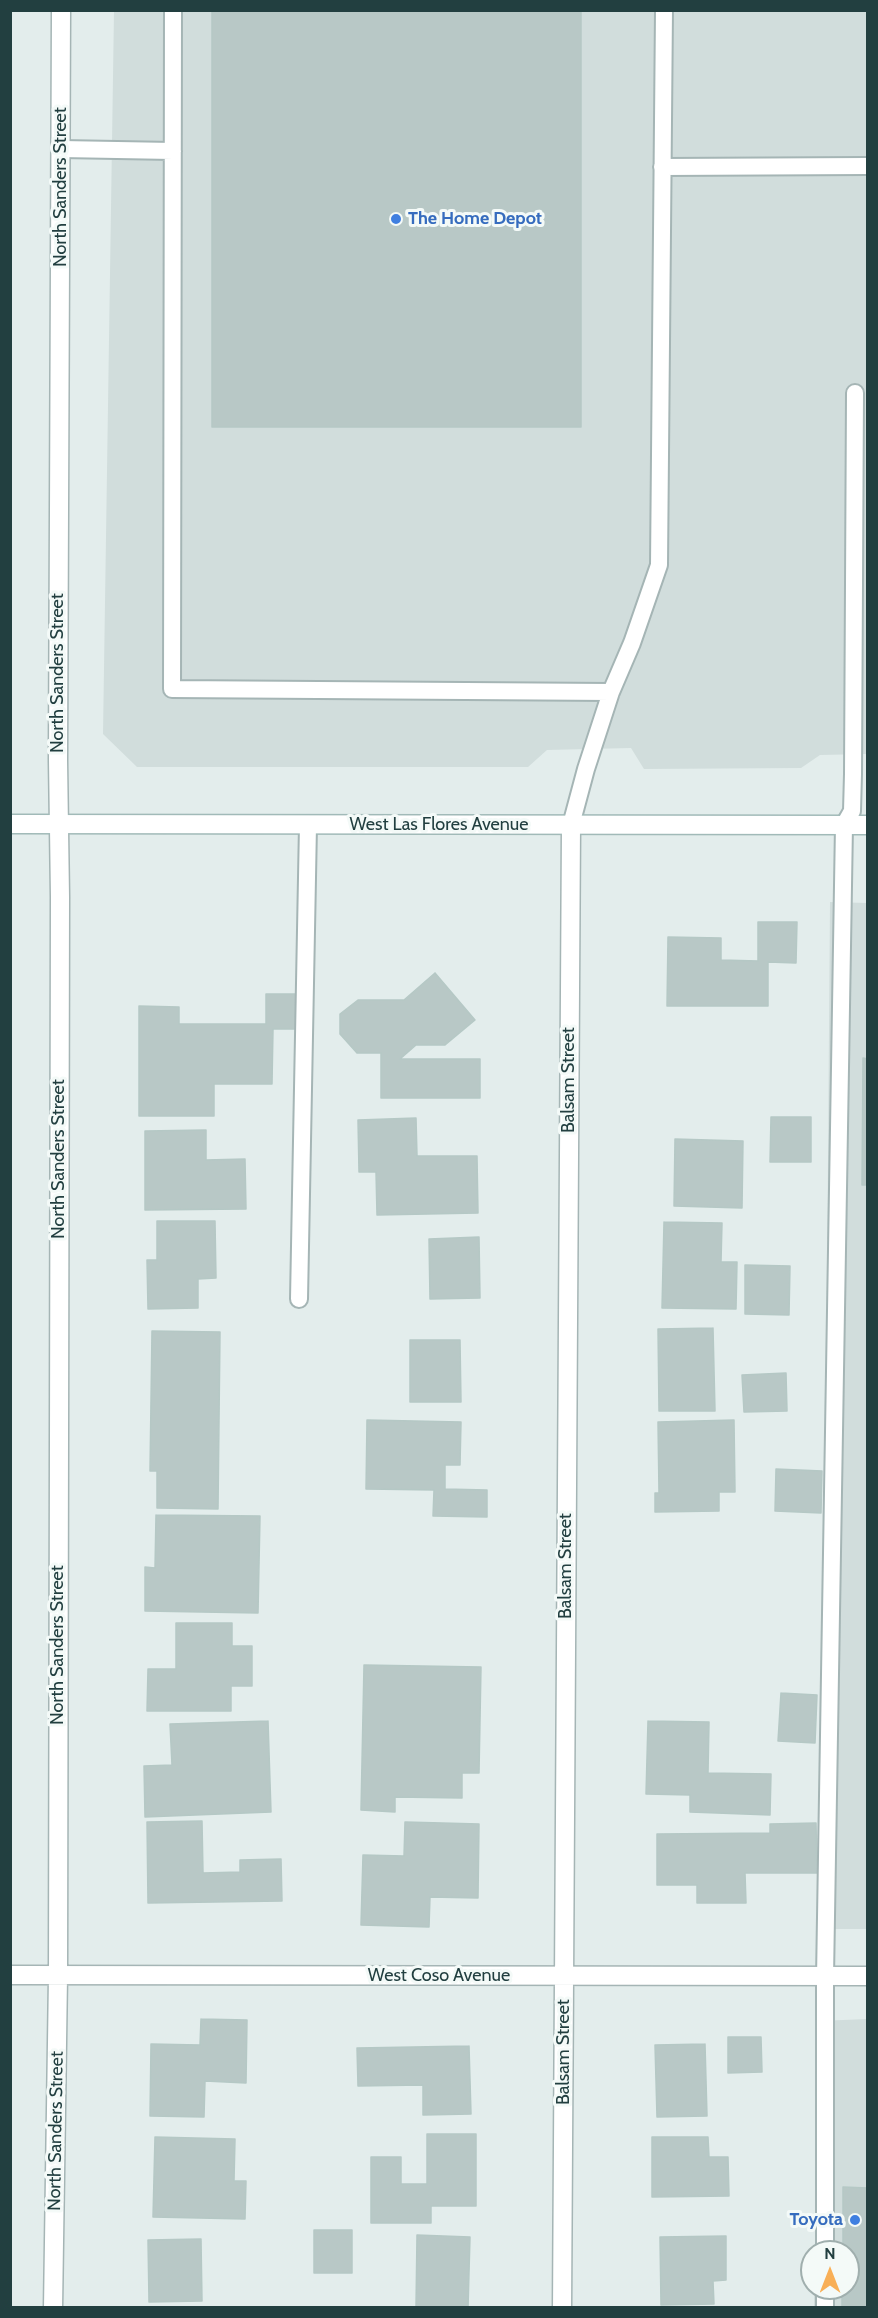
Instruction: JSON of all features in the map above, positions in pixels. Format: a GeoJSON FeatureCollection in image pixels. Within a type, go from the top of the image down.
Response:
{"type":"FeatureCollection","features":[{"type":"Feature","properties":{"kind":"street","name":"North Sanders Street"},"geometry":{"type":"LineString","coordinates":[[53,2307],[58,1976],[61,10]]}},
{"type":"Feature","properties":{"kind":"street","name":"West Las Flores Avenue"},"geometry":{"type":"LineString","coordinates":[[10,824],[867,825]]}},
{"type":"Feature","properties":{"kind":"street","name":"Balsam Street"},"geometry":{"type":"LineString","coordinates":[[562,2307],[571,825]]}},
{"type":"Feature","properties":{"kind":"street","name":"West Coso Avenue"},"geometry":{"type":"LineString","coordinates":[[10,1975],[867,1976]]}},
{"type":"Feature","properties":{"kind":"lane"},"geometry":{"type":"LineString","coordinates":[[173,10],[172,689],[611,692]]}},
{"type":"Feature","properties":{"kind":"lane"},"geometry":{"type":"LineString","coordinates":[[571,825],[611,692],[632,643],[659,565],[664,10]]}},
{"type":"Feature","properties":{"kind":"lane"},"geometry":{"type":"LineString","coordinates":[[61,149],[173,151]]}},
{"type":"Feature","properties":{"kind":"lane"},"geometry":{"type":"LineString","coordinates":[[662,167],[867,166]]}},
{"type":"Feature","properties":{"kind":"lane"},"geometry":{"type":"LineString","coordinates":[[825,2240],[825,1977],[844,825],[852,811],[853,783],[855,393]]}},
{"type":"Feature","properties":{"kind":"lane"},"geometry":{"type":"LineString","coordinates":[[299,1299],[308,825]]}},
{"type":"Feature","properties":{"kind":"shaded area"},"geometry":{"type":"Polygon","coordinates":[[[114,11],[867,11],[867,754],[820,755],[801,768],[644,769],[631,748],[547,750],[528,767],[137,767],[103,734],[114,11]]]}},
{"type":"Feature","properties":{"kind":"shaded area"},"geometry":{"type":"Polygon","coordinates":[[[830,902],[867,903],[868,1929],[822,1929],[830,902]]]}},
{"type":"Feature","properties":{"kind":"shaded area"},"geometry":{"type":"Polygon","coordinates":[[[867,2019],[867,2307],[814,2308],[814,2300],[860,2300],[860,2240],[815,2240],[819,2021],[867,2019]]]}},
{"type":"Feature","properties":{"kind":"building","name":"The Home Depot"},"geometry":{"type":"Polygon","coordinates":[[[212,10],[581,10],[581,427],[212,427],[212,10]]]}},
{"type":"Feature","properties":{"kind":"building"},"geometry":{"type":"Polygon","coordinates":[[[758,922],[797,922],[796,963],[768,962],[768,1006],[667,1006],[668,937],[721,938],[721,960],[758,961],[758,922]]]}},
{"type":"Feature","properties":{"kind":"building"},"geometry":{"type":"Polygon","coordinates":[[[435,973],[475,1020],[445,1045],[416,1045],[400,1059],[480,1059],[480,1098],[381,1098],[381,1053],[357,1053],[340,1034],[340,1014],[358,1000],[404,1000],[435,973]]]}},
{"type":"Feature","properties":{"kind":"building"},"geometry":{"type":"Polygon","coordinates":[[[266,994],[305,994],[305,1029],[273,1029],[272,1084],[214,1084],[214,1116],[139,1116],[139,1006],[179,1007],[179,1024],[266,1024],[266,994]]]}},
{"type":"Feature","properties":{"kind":"building"},"geometry":{"type":"Polygon","coordinates":[[[863,1058],[868,1059],[868,1185],[862,1185],[863,1058]]]}},
{"type":"Feature","properties":{"kind":"building"},"geometry":{"type":"Polygon","coordinates":[[[771,1117],[811,1117],[811,1162],[770,1162],[771,1117]]]}},
{"type":"Feature","properties":{"kind":"building"},"geometry":{"type":"Polygon","coordinates":[[[416,1118],[417,1156],[477,1156],[478,1213],[377,1215],[376,1172],[359,1172],[358,1120],[416,1118]]]}},
{"type":"Feature","properties":{"kind":"building"},"geometry":{"type":"Polygon","coordinates":[[[206,1130],[206,1160],[245,1159],[246,1209],[145,1210],[145,1131],[206,1130]]]}},
{"type":"Feature","properties":{"kind":"building"},"geometry":{"type":"Polygon","coordinates":[[[675,1139],[743,1141],[742,1208],[674,1206],[675,1139]]]}},
{"type":"Feature","properties":{"kind":"building"},"geometry":{"type":"Polygon","coordinates":[[[157,1221],[215,1221],[216,1278],[198,1279],[198,1308],[148,1309],[147,1260],[157,1260],[157,1221]]]}},
{"type":"Feature","properties":{"kind":"building"},"geometry":{"type":"Polygon","coordinates":[[[664,1222],[722,1223],[721,1262],[737,1262],[736,1309],[662,1308],[664,1222]]]}},
{"type":"Feature","properties":{"kind":"building"},"geometry":{"type":"Polygon","coordinates":[[[479,1237],[480,1298],[430,1299],[429,1239],[479,1237]]]}},
{"type":"Feature","properties":{"kind":"building"},"geometry":{"type":"Polygon","coordinates":[[[745,1265],[790,1266],[789,1315],[745,1314],[745,1265]]]}},
{"type":"Feature","properties":{"kind":"building"},"geometry":{"type":"Polygon","coordinates":[[[713,1328],[715,1411],[659,1411],[658,1329],[713,1328]]]}},
{"type":"Feature","properties":{"kind":"building"},"geometry":{"type":"Polygon","coordinates":[[[152,1331],[220,1332],[218,1509],[157,1508],[157,1471],[150,1471],[152,1331]]]}},
{"type":"Feature","properties":{"kind":"building"},"geometry":{"type":"Polygon","coordinates":[[[410,1340],[460,1340],[461,1402],[410,1402],[410,1340]]]}},
{"type":"Feature","properties":{"kind":"building"},"geometry":{"type":"Polygon","coordinates":[[[786,1373],[787,1411],[744,1412],[742,1375],[786,1373]]]}},
{"type":"Feature","properties":{"kind":"building"},"geometry":{"type":"Polygon","coordinates":[[[367,1420],[461,1422],[460,1465],[445,1465],[445,1489],[487,1490],[487,1517],[433,1516],[434,1490],[366,1489],[367,1420]]]}},
{"type":"Feature","properties":{"kind":"building"},"geometry":{"type":"Polygon","coordinates":[[[734,1420],[735,1492],[719,1492],[719,1511],[655,1512],[655,1493],[659,1493],[658,1422],[734,1420]]]}},
{"type":"Feature","properties":{"kind":"building"},"geometry":{"type":"Polygon","coordinates":[[[776,1469],[822,1471],[821,1513],[775,1511],[776,1469]]]}},
{"type":"Feature","properties":{"kind":"building"},"geometry":{"type":"Polygon","coordinates":[[[156,1515],[260,1516],[258,1613],[145,1611],[145,1567],[155,1568],[156,1515]]]}},
{"type":"Feature","properties":{"kind":"building"},"geometry":{"type":"Polygon","coordinates":[[[176,1623],[232,1623],[232,1646],[252,1646],[252,1686],[231,1686],[231,1711],[147,1711],[148,1669],[176,1669],[176,1623]]]}},
{"type":"Feature","properties":{"kind":"building"},"geometry":{"type":"Polygon","coordinates":[[[364,1665],[481,1667],[479,1773],[462,1773],[462,1798],[395,1797],[395,1812],[361,1810],[364,1665]]]}},
{"type":"Feature","properties":{"kind":"building"},"geometry":{"type":"Polygon","coordinates":[[[781,1693],[817,1695],[815,1743],[778,1741],[781,1693]]]}},
{"type":"Feature","properties":{"kind":"building"},"geometry":{"type":"Polygon","coordinates":[[[268,1721],[271,1812],[145,1817],[144,1766],[172,1765],[170,1724],[268,1721]]]}},
{"type":"Feature","properties":{"kind":"building"},"geometry":{"type":"Polygon","coordinates":[[[648,1721],[709,1722],[708,1773],[771,1774],[770,1815],[690,1812],[690,1795],[646,1794],[648,1721]]]}},
{"type":"Feature","properties":{"kind":"building"},"geometry":{"type":"Polygon","coordinates":[[[202,1821],[203,1873],[240,1872],[240,1860],[281,1859],[282,1901],[148,1903],[147,1822],[202,1821]]]}},
{"type":"Feature","properties":{"kind":"building"},"geometry":{"type":"Polygon","coordinates":[[[405,1822],[479,1824],[478,1898],[430,1897],[429,1927],[361,1925],[363,1855],[404,1856],[405,1822]]]}},
{"type":"Feature","properties":{"kind":"building"},"geometry":{"type":"Polygon","coordinates":[[[816,1823],[817,1873],[745,1873],[746,1903],[697,1903],[697,1885],[657,1885],[657,1834],[770,1833],[770,1824],[816,1823]]]}},
{"type":"Feature","properties":{"kind":"building"},"geometry":{"type":"Polygon","coordinates":[[[201,2019],[247,2020],[246,2083],[205,2081],[204,2117],[150,2116],[151,2044],[200,2045],[201,2019]]]}},
{"type":"Feature","properties":{"kind":"building"},"geometry":{"type":"Polygon","coordinates":[[[728,2037],[761,2037],[762,2072],[728,2073],[728,2037]]]}},
{"type":"Feature","properties":{"kind":"building"},"geometry":{"type":"Polygon","coordinates":[[[705,2044],[707,2116],[657,2117],[655,2045],[705,2044]]]}},
{"type":"Feature","properties":{"kind":"building"},"geometry":{"type":"Polygon","coordinates":[[[469,2046],[471,2114],[423,2115],[423,2085],[358,2086],[357,2048],[469,2046]]]}},
{"type":"Feature","properties":{"kind":"building"},"geometry":{"type":"Polygon","coordinates":[[[427,2134],[476,2134],[476,2206],[431,2206],[431,2223],[371,2223],[371,2157],[401,2157],[401,2184],[427,2184],[427,2134]]]}},
{"type":"Feature","properties":{"kind":"building"},"geometry":{"type":"Polygon","coordinates":[[[155,2137],[235,2139],[234,2181],[246,2181],[245,2219],[153,2217],[155,2137]]]}},
{"type":"Feature","properties":{"kind":"building"},"geometry":{"type":"Polygon","coordinates":[[[652,2137],[708,2137],[709,2157],[728,2157],[729,2196],[652,2197],[652,2137]]]}},
{"type":"Feature","properties":{"kind":"building","name":"Toyota"},"geometry":{"type":"Polygon","coordinates":[[[843,2187],[868,2188],[868,2308],[842,2308],[842,2300],[860,2300],[860,2240],[843,2240],[843,2187]]]}},
{"type":"Feature","properties":{"kind":"building"},"geometry":{"type":"Polygon","coordinates":[[[314,2230],[352,2230],[352,2273],[314,2273],[314,2230]]]}},
{"type":"Feature","properties":{"kind":"building"},"geometry":{"type":"Polygon","coordinates":[[[417,2235],[470,2237],[468,2308],[416,2307],[417,2235]]]}},
{"type":"Feature","properties":{"kind":"building"},"geometry":{"type":"Polygon","coordinates":[[[726,2236],[726,2280],[713,2281],[714,2304],[661,2305],[660,2237],[726,2236]]]}},
{"type":"Feature","properties":{"kind":"building"},"geometry":{"type":"Polygon","coordinates":[[[201,2239],[202,2301],[149,2302],[148,2240],[201,2239]]]}},
{"type":"Feature","properties":{"kind":"place","name":"The Home Depot"},"geometry":{"type":"Point","coordinates":[396,219]}},
{"type":"Feature","properties":{"kind":"place","name":"Toyota"},"geometry":{"type":"Point","coordinates":[855,2220]}}]}
